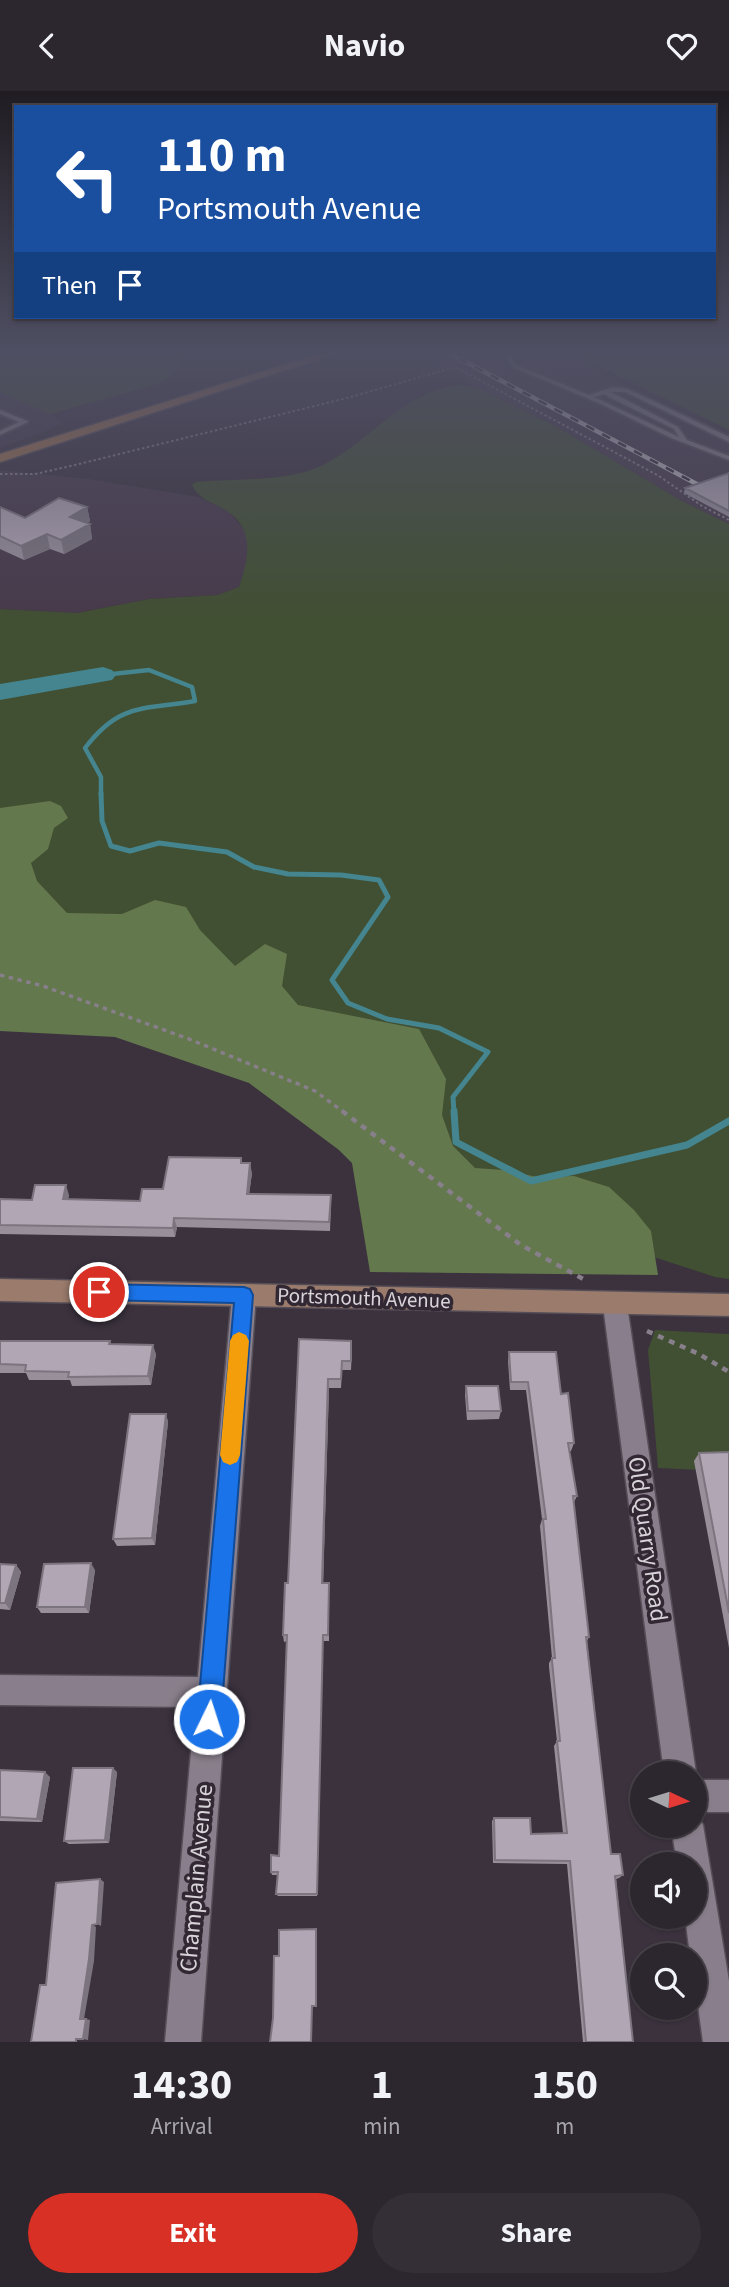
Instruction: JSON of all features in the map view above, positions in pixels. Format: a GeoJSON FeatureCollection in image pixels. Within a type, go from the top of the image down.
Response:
{"type":"FeatureCollection","features":[{"type":"Feature","properties":{"kind":"main road"},"geometry":{"type":"LineString","coordinates":[[0,458],[54,441]]}},
{"type":"Feature","properties":{"kind":"main road","name":"Portsmouth Avenue"},"geometry":{"type":"LineString","coordinates":[[0,1290],[615,1305],[729,1305]]}},
{"type":"Feature","properties":{"kind":"street","name":"Champlain Avenue"},"geometry":{"type":"LineString","coordinates":[[183,2042],[244,1295]]}},
{"type":"Feature","properties":{"kind":"street","name":"Old Quarry Road"},"geometry":{"type":"LineString","coordinates":[[615,1305],[678,1761]]}},
{"type":"Feature","properties":{"kind":"street"},"geometry":{"type":"LineString","coordinates":[[0,1689],[211,1692]]}},
{"type":"Feature","properties":{"kind":"street"},"geometry":{"type":"LineString","coordinates":[[707,1796],[729,1796]]}},
{"type":"Feature","properties":{"kind":"street"},"geometry":{"type":"LineString","coordinates":[[704,1929],[721,2042]]}},
{"type":"Feature","properties":{"kind":"lane"},"geometry":{"type":"LineString","coordinates":[[688,441],[729,458]]}},
{"type":"Feature","properties":{"kind":"path"},"geometry":{"type":"LineString","coordinates":[[0,474],[35,474],[172,441]]}},
{"type":"Feature","properties":{"kind":"path"},"geometry":{"type":"LineString","coordinates":[[594,441],[659,476],[702,506],[729,520]]}},
{"type":"Feature","properties":{"kind":"path"},"geometry":{"type":"LineString","coordinates":[[0,975],[43,986],[189,1039],[315,1091],[522,1245],[589,1281]]}},
{"type":"Feature","properties":{"kind":"path"},"geometry":{"type":"LineString","coordinates":[[647,1331],[699,1354],[729,1372]]}},
{"type":"Feature","properties":{"kind":"shaded area"},"geometry":{"type":"Polygon","coordinates":[[[0,441],[19,441],[0,448],[0,441]]]}},
{"type":"Feature","properties":{"kind":"shaded area"},"geometry":{"type":"Polygon","coordinates":[[[580,441],[729,441],[729,524],[682,501],[580,441]]]}},
{"type":"Feature","properties":{"kind":"shaded area"},"geometry":{"type":"Polygon","coordinates":[[[0,470],[88,479],[198,497],[229,512],[247,533],[249,557],[239,587],[218,595],[149,599],[77,613],[0,609],[0,470]]]}},
{"type":"Feature","properties":{"kind":"green space"},"geometry":{"type":"Polygon","coordinates":[[[359,441],[580,441],[682,501],[729,524],[729,1279],[715,1277],[565,1228],[0,889],[0,609],[77,613],[149,599],[218,595],[239,587],[247,556],[246,536],[242,527],[227,511],[199,495],[192,485],[196,482],[293,475],[309,471],[340,455],[359,441]]]}},
{"type":"Feature","properties":{"kind":"green space"},"geometry":{"type":"Polygon","coordinates":[[[50,801],[61,806],[68,818],[54,828],[48,849],[31,863],[37,881],[67,913],[122,914],[155,900],[186,907],[200,930],[235,966],[265,944],[287,954],[282,986],[298,1005],[419,1029],[446,1079],[442,1115],[453,1146],[475,1168],[504,1170],[537,1177],[574,1176],[609,1187],[634,1210],[651,1231],[658,1275],[370,1272],[352,1163],[339,1150],[249,1083],[115,1037],[0,1031],[0,808],[50,801]]]}},
{"type":"Feature","properties":{"kind":"green space"},"geometry":{"type":"Polygon","coordinates":[[[655,1330],[729,1334],[729,1490],[701,1470],[658,1468],[648,1350],[655,1330]]]}},
{"type":"Feature","properties":{"kind":"building"},"geometry":{"type":"Polygon","coordinates":[[[729,473],[729,511],[685,488],[729,473]]]}},
{"type":"Feature","properties":{"kind":"building"},"geometry":{"type":"Polygon","coordinates":[[[59,498],[87,507],[70,517],[90,524],[61,540],[47,534],[21,546],[0,536],[0,507],[25,518],[59,498]]]}},
{"type":"Feature","properties":{"kind":"building"},"geometry":{"type":"Polygon","coordinates":[[[169,1157],[241,1158],[241,1163],[250,1163],[247,1194],[331,1195],[329,1222],[174,1218],[173,1228],[0,1225],[0,1199],[32,1200],[35,1185],[66,1185],[63,1199],[140,1201],[142,1189],[163,1189],[169,1157]]]}},
{"type":"Feature","properties":{"kind":"building"},"geometry":{"type":"Polygon","coordinates":[[[299,1339],[351,1341],[351,1361],[342,1361],[341,1379],[328,1379],[322,1583],[329,1583],[328,1635],[323,1635],[317,1894],[276,1894],[278,1872],[271,1872],[271,1855],[279,1856],[287,1635],[283,1635],[285,1583],[288,1583],[299,1339]]]}},
{"type":"Feature","properties":{"kind":"building"},"geometry":{"type":"Polygon","coordinates":[[[0,1341],[110,1341],[109,1344],[153,1345],[148,1376],[68,1377],[69,1372],[25,1371],[26,1365],[0,1364],[0,1341]]]}},
{"type":"Feature","properties":{"kind":"building"},"geometry":{"type":"Polygon","coordinates":[[[509,1352],[556,1352],[561,1394],[568,1393],[574,1443],[568,1443],[577,1496],[573,1496],[589,1637],[586,1637],[611,1854],[620,1854],[623,1875],[615,1876],[633,2042],[586,2042],[570,1861],[495,1860],[494,1818],[530,1818],[531,1834],[567,1833],[557,1741],[560,1741],[552,1661],[552,1658],[555,1658],[543,1519],[546,1519],[528,1382],[511,1382],[509,1352]]]}},
{"type":"Feature","properties":{"kind":"building"},"geometry":{"type":"Polygon","coordinates":[[[466,1386],[498,1386],[501,1411],[468,1411],[466,1386]]]}},
{"type":"Feature","properties":{"kind":"building"},"geometry":{"type":"Polygon","coordinates":[[[130,1414],[166,1414],[152,1538],[113,1539],[130,1414]]]}},
{"type":"Feature","properties":{"kind":"building"},"geometry":{"type":"Polygon","coordinates":[[[729,1452],[729,1613],[699,1453],[729,1452]]]}},
{"type":"Feature","properties":{"kind":"building"},"geometry":{"type":"Polygon","coordinates":[[[91,1563],[85,1607],[37,1607],[44,1564],[91,1563]]]}},
{"type":"Feature","properties":{"kind":"building"},"geometry":{"type":"Polygon","coordinates":[[[0,1564],[16,1565],[5,1603],[0,1603],[0,1564]]]}},
{"type":"Feature","properties":{"kind":"building"},"geometry":{"type":"Polygon","coordinates":[[[73,1768],[113,1768],[105,1840],[64,1841],[73,1768]]]}},
{"type":"Feature","properties":{"kind":"building"},"geometry":{"type":"Polygon","coordinates":[[[0,1770],[45,1772],[37,1819],[0,1817],[0,1770]]]}},
{"type":"Feature","properties":{"kind":"building"},"geometry":{"type":"Polygon","coordinates":[[[100,1879],[97,1924],[92,1925],[80,2019],[86,2019],[83,2039],[76,2039],[76,2042],[31,2042],[40,1985],[46,1985],[56,1883],[100,1879]]]}},
{"type":"Feature","properties":{"kind":"building"},"geometry":{"type":"Polygon","coordinates":[[[316,1929],[316,2006],[312,2006],[311,2042],[270,2042],[274,1956],[279,1956],[279,1930],[316,1929]]]}},
{"type":"Feature","properties":{"kind":"waterway"},"geometry":{"type":"LineString","coordinates":[[101,793],[101,777],[85,748],[98,733],[122,715],[134,711],[195,701],[192,687],[149,670],[103,675]]}},
{"type":"Feature","properties":{"kind":"waterway"},"geometry":{"type":"LineString","coordinates":[[0,692],[103,675]]}},
{"type":"Feature","properties":{"kind":"waterway"},"geometry":{"type":"LineString","coordinates":[[101,793],[102,821],[111,846],[130,851],[159,843],[227,852],[254,867],[288,874],[341,875],[379,880],[388,897],[332,980],[348,1003],[387,1019],[439,1028],[488,1052],[453,1097],[454,1113]]}},
{"type":"Feature","properties":{"kind":"waterway"},"geometry":{"type":"LineString","coordinates":[[454,1111],[456,1142],[531,1181],[687,1145],[729,1121]]}},
{"type":"Feature","properties":{"kind":"railway"},"geometry":{"type":"LineString","coordinates":[[615,441],[729,501]]}},
{"type":"Feature","properties":{"kind":"slow traffic"},"geometry":{"type":"LineString","coordinates":[[230,1455],[239,1341]]}},
{"type":"Feature","properties":{"kind":"route"},"geometry":{"type":"LineString","coordinates":[[99,1292],[244,1295],[209,1719]]}}]}
